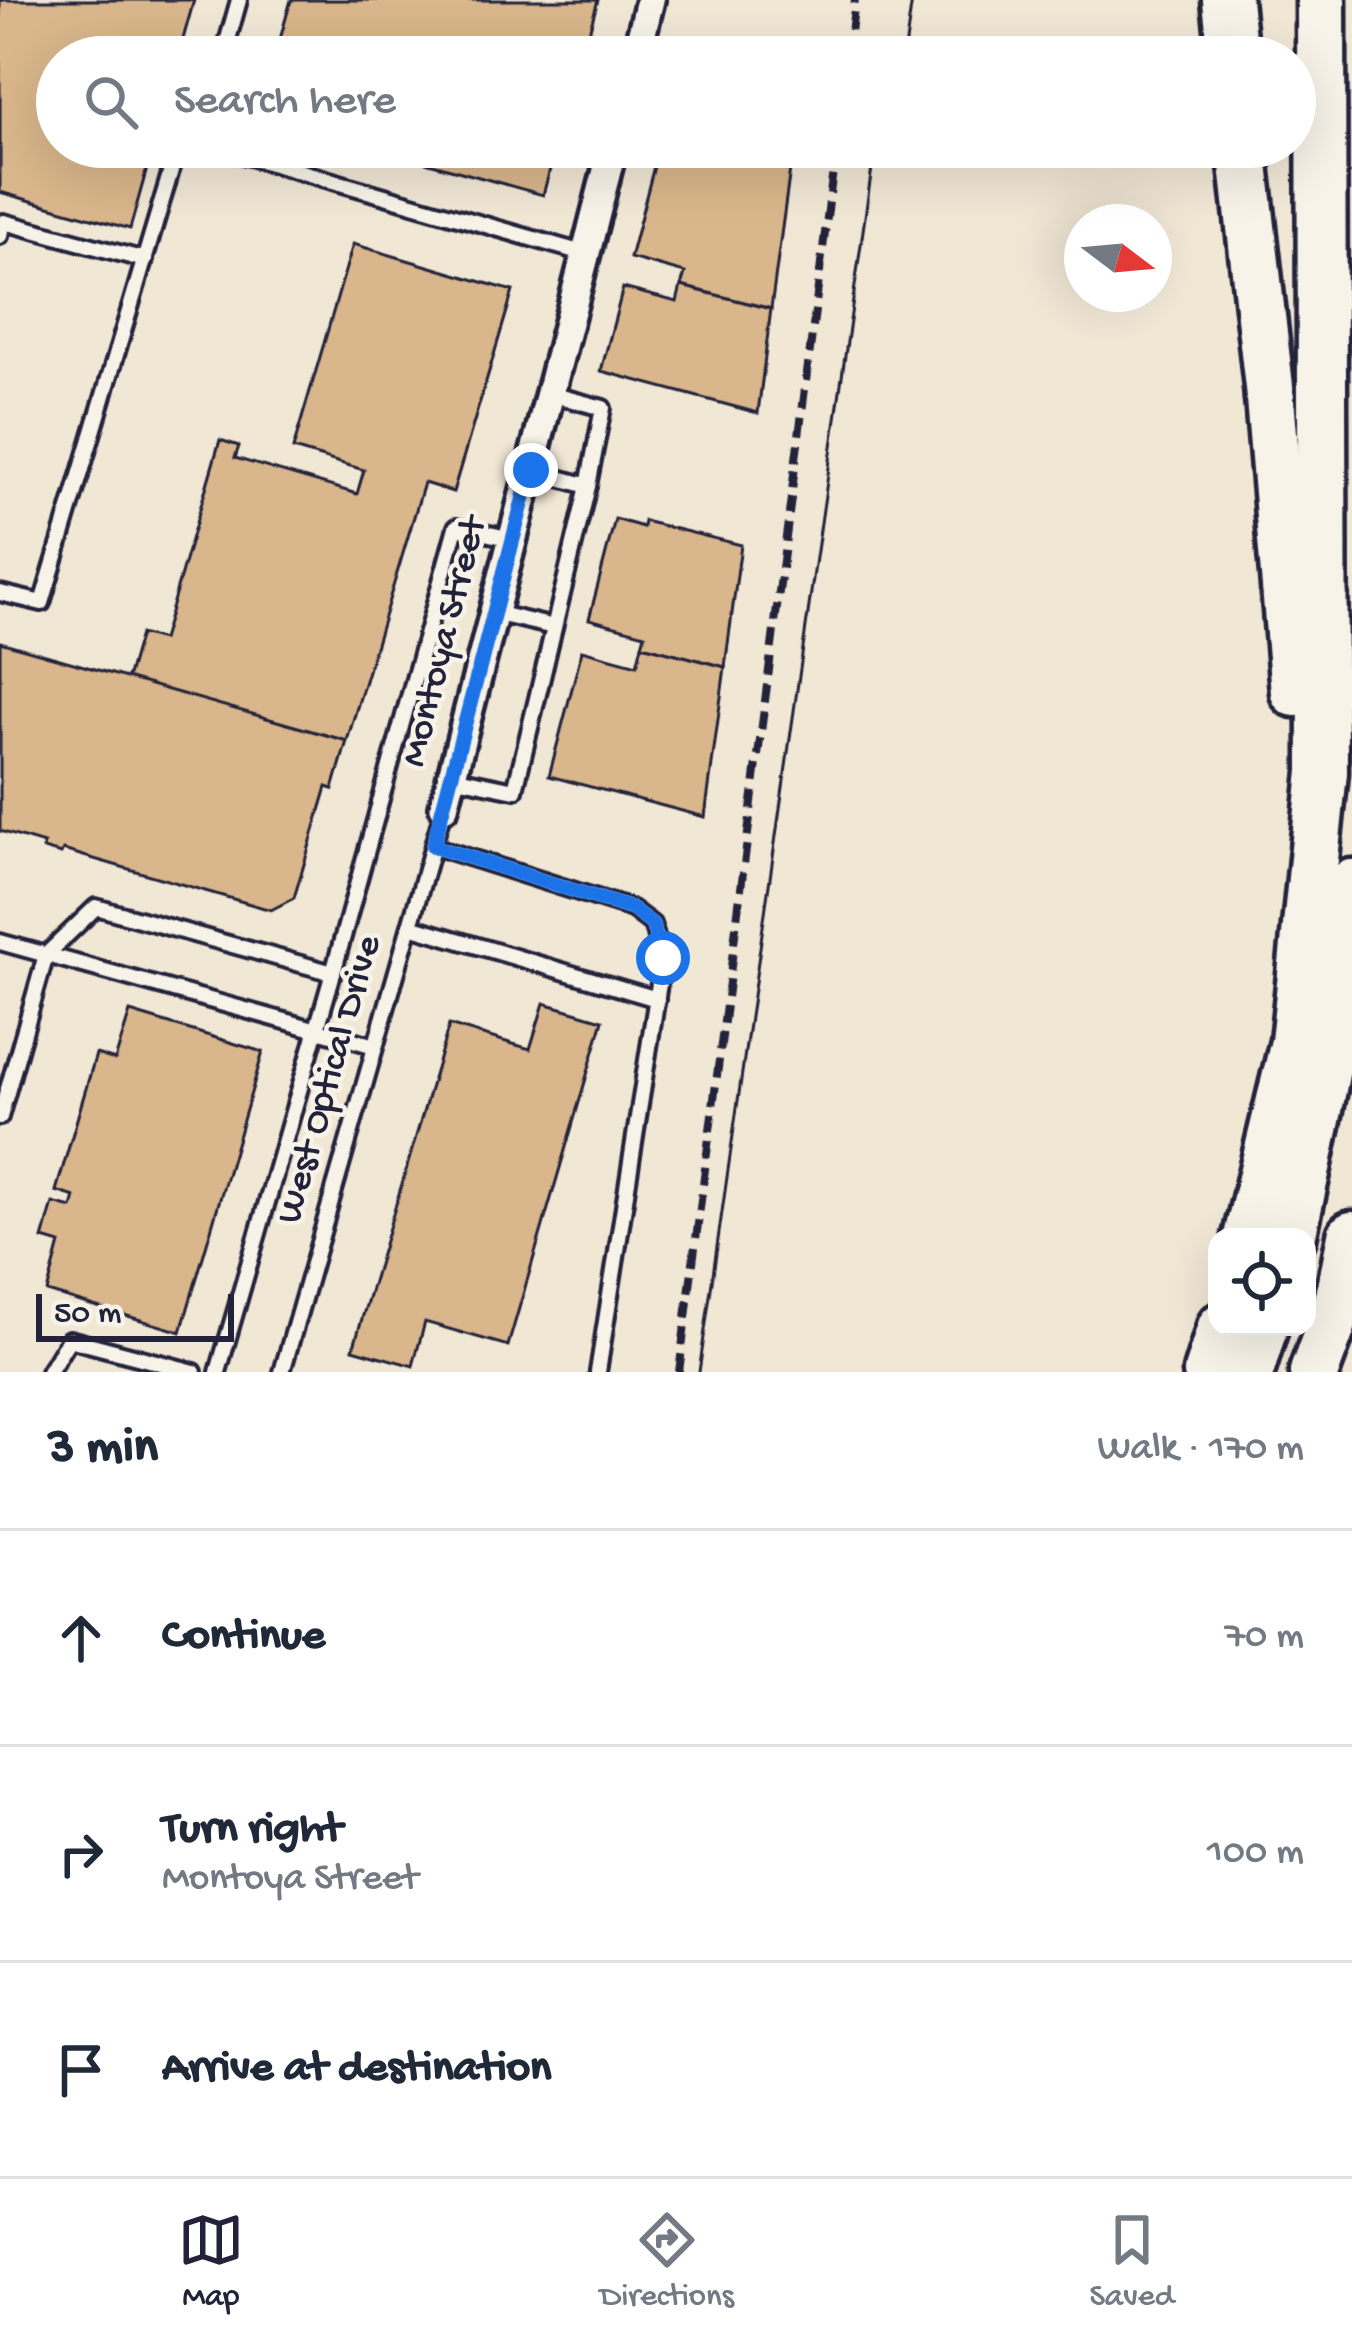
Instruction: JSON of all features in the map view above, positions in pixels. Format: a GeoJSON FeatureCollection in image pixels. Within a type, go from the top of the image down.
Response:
{"type":"FeatureCollection","features":[{"type":"Feature","properties":{"kind":"highway"},"geometry":{"type":"LineString","coordinates":[[1227,0],[1231,36]]}},
{"type":"Feature","properties":{"kind":"highway"},"geometry":{"type":"LineString","coordinates":[[1293,1228],[1340,990],[1323,772],[1322,0]]}},
{"type":"Feature","properties":{"kind":"highway"},"geometry":{"type":"LineString","coordinates":[[1244,168],[1332,888],[1250,1228]]}},
{"type":"Feature","properties":{"kind":"highway"},"geometry":{"type":"LineString","coordinates":[[1313,1228],[1342,1107],[1352,1041]]}},
{"type":"Feature","properties":{"kind":"highway"},"geometry":{"type":"LineString","coordinates":[[1314,1372],[1345,1284],[1352,1236]]}},
{"type":"Feature","properties":{"kind":"highway"},"geometry":{"type":"LineString","coordinates":[[1208,1372],[1219,1336]]}},
{"type":"Feature","properties":{"kind":"highway"},"geometry":{"type":"LineString","coordinates":[[1250,1372],[1260,1336]]}},
{"type":"Feature","properties":{"kind":"highway"},"geometry":{"type":"LineString","coordinates":[[1274,1372],[1284,1336]]}},
{"type":"Feature","properties":{"kind":"street"},"geometry":{"type":"LineString","coordinates":[[641,36],[650,0]]}},
{"type":"Feature","properties":{"kind":"street","name":"Montoya Street"},"geometry":{"type":"LineString","coordinates":[[444,807],[608,168]]}},
{"type":"Feature","properties":{"kind":"lane"},"geometry":{"type":"LineString","coordinates":[[229,36],[238,0]]}},
{"type":"Feature","properties":{"kind":"lane"},"geometry":{"type":"LineString","coordinates":[[0,593],[42,603],[172,168]]}},
{"type":"Feature","properties":{"kind":"lane"},"geometry":{"type":"LineString","coordinates":[[287,168],[586,254]]}},
{"type":"Feature","properties":{"kind":"lane"},"geometry":{"type":"LineString","coordinates":[[1,227],[146,260]]}},
{"type":"Feature","properties":{"kind":"lane"},"geometry":{"type":"LineString","coordinates":[[452,777],[515,790],[603,408],[550,394]]}},
{"type":"Feature","properties":{"kind":"lane"},"geometry":{"type":"LineString","coordinates":[[531,470],[588,486]]}},
{"type":"Feature","properties":{"kind":"lane"},"geometry":{"type":"LineString","coordinates":[[218,1372],[456,527],[513,538]]}},
{"type":"Feature","properties":{"kind":"lane"},"geometry":{"type":"LineString","coordinates":[[494,613],[554,627]]}},
{"type":"Feature","properties":{"kind":"lane","name":"West Optical Drive"},"geometry":{"type":"LineString","coordinates":[[282,1372],[444,807]]}},
{"type":"Feature","properties":{"kind":"lane"},"geometry":{"type":"LineString","coordinates":[[433,846],[632,909],[652,924],[663,958],[598,1372]]}},
{"type":"Feature","properties":{"kind":"lane"},"geometry":{"type":"LineString","coordinates":[[0,1117],[46,955],[96,907],[332,973]]}},
{"type":"Feature","properties":{"kind":"lane"},"geometry":{"type":"LineString","coordinates":[[410,926],[657,999]]}},
{"type":"Feature","properties":{"kind":"lane"},"geometry":{"type":"LineString","coordinates":[[0,942],[375,1046]]}},
{"type":"Feature","properties":{"kind":"lane"},"geometry":{"type":"LineString","coordinates":[[49,1372],[69,1340],[194,1372]]}},
{"type":"Feature","properties":{"kind":"building"},"geometry":{"type":"Polygon","coordinates":[[[0,0],[194,0],[184,36],[36,36],[36,168],[147,168],[130,229],[0,192],[0,0]]]}},
{"type":"Feature","properties":{"kind":"building"},"geometry":{"type":"Polygon","coordinates":[[[291,0],[598,0],[588,36],[281,36],[291,0]]]}},
{"type":"Feature","properties":{"kind":"building"},"geometry":{"type":"Polygon","coordinates":[[[447,168],[550,168],[543,195],[447,168]]]}},
{"type":"Feature","properties":{"kind":"building"},"geometry":{"type":"Polygon","coordinates":[[[654,168],[790,169],[771,309],[681,286],[685,273],[630,258],[654,168]]]}},
{"type":"Feature","properties":{"kind":"building"},"geometry":{"type":"Polygon","coordinates":[[[353,244],[513,291],[453,492],[424,483],[347,741],[127,679],[140,634],[162,640],[220,440],[239,446],[235,458],[357,494],[364,470],[293,449],[353,244]]]}},
{"type":"Feature","properties":{"kind":"building"},"geometry":{"type":"Polygon","coordinates":[[[681,286],[771,309],[758,413],[601,371],[623,288],[677,302],[681,286]]]}},
{"type":"Feature","properties":{"kind":"building"},"geometry":{"type":"Polygon","coordinates":[[[615,519],[643,527],[644,521],[741,545],[725,667],[642,645],[645,634],[589,619],[615,519]]]}},
{"type":"Feature","properties":{"kind":"building"},"geometry":{"type":"Polygon","coordinates":[[[0,642],[347,741],[333,789],[327,787],[294,898],[271,910],[63,850],[61,854],[43,849],[44,844],[0,831],[0,642]]]}},
{"type":"Feature","properties":{"kind":"building"},"geometry":{"type":"Polygon","coordinates":[[[642,645],[725,667],[705,817],[549,776],[582,650],[637,665],[642,645]]]}},
{"type":"Feature","properties":{"kind":"building"},"geometry":{"type":"Polygon","coordinates":[[[544,1003],[603,1020],[508,1346],[425,1322],[413,1366],[353,1349],[449,1025],[530,1049],[544,1003]]]}},
{"type":"Feature","properties":{"kind":"building"},"geometry":{"type":"Polygon","coordinates":[[[130,1012],[263,1052],[181,1332],[47,1292],[60,1244],[43,1239],[53,1203],[72,1208],[75,1197],[56,1191],[96,1054],[115,1060],[130,1012]]]}},
{"type":"Feature","properties":{"kind":"tram line"},"geometry":{"type":"LineString","coordinates":[[907,36],[912,0]]}},
{"type":"Feature","properties":{"kind":"tram line"},"geometry":{"type":"LineString","coordinates":[[699,1372],[872,168]]}},
{"type":"Feature","properties":{"kind":"railway"},"geometry":{"type":"LineString","coordinates":[[851,36],[855,0]]}},
{"type":"Feature","properties":{"kind":"railway"},"geometry":{"type":"LineString","coordinates":[[679,1372],[833,168]]}},
{"type":"Feature","properties":{"kind":"route"},"geometry":{"type":"LineString","coordinates":[[531,470],[433,846],[632,909],[652,924],[663,958]]}}]}
